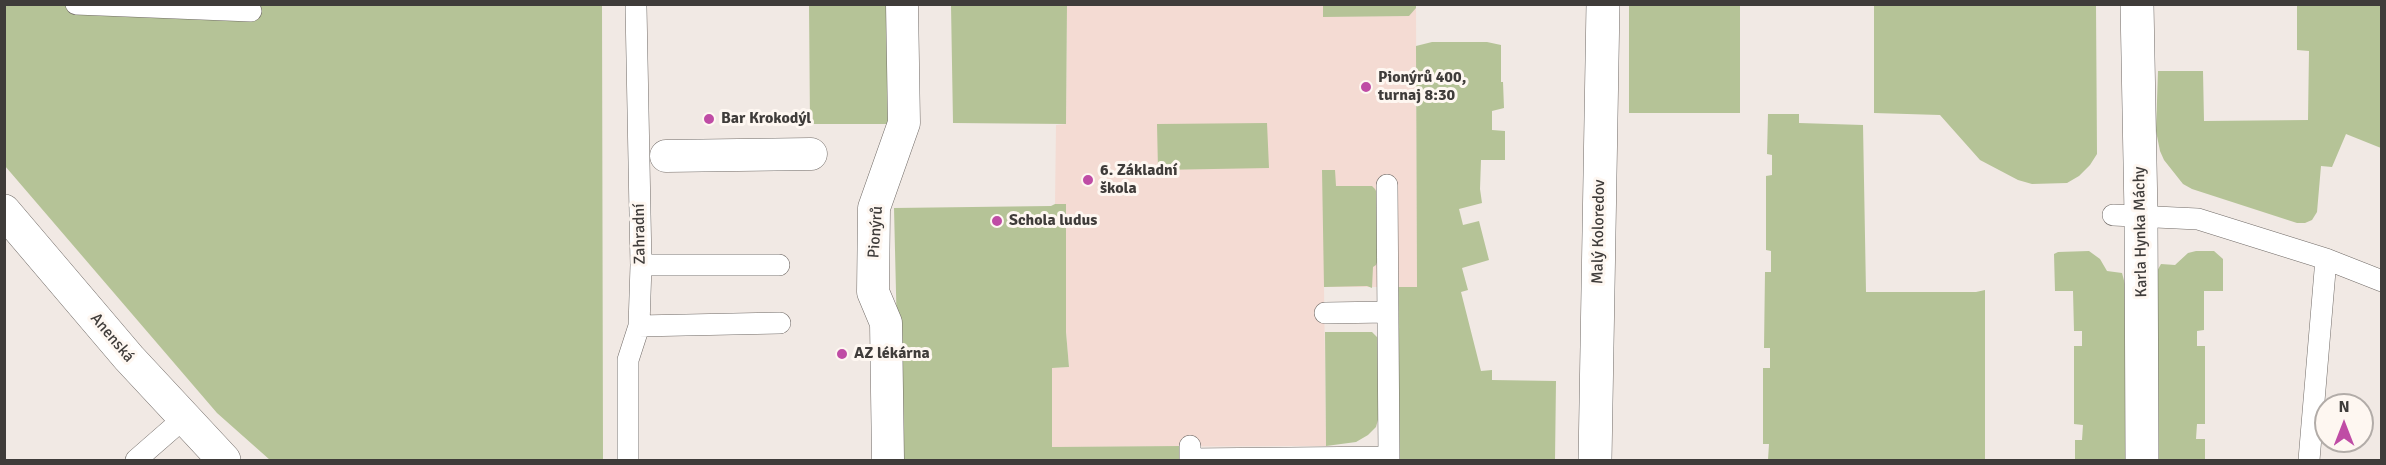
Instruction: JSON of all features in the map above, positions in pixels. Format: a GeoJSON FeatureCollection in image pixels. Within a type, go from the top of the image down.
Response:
{"type":"FeatureCollection","features":[{"type":"Feature","properties":{"kind":"street","name":"Pionýrů"},"geometry":{"type":"LineString","coordinates":[[888,460],[886,323],[873,292],[874,208],[904,123],[902,4]]}},
{"type":"Feature","properties":{"kind":"street","name":"Malý Koloredov"},"geometry":{"type":"LineString","coordinates":[[1595,460],[1603,4]]}},
{"type":"Feature","properties":{"kind":"street","name":"Karla Hynka Máchy"},"geometry":{"type":"LineString","coordinates":[[2137,4],[2127,215],[2142,460]]}},
{"type":"Feature","properties":{"kind":"street"},"geometry":{"type":"LineString","coordinates":[[666,156],[811,154]]}},
{"type":"Feature","properties":{"kind":"street","name":"Anenská"},"geometry":{"type":"LineString","coordinates":[[4,211],[129,358],[183,419],[224,460]]}},
{"type":"Feature","properties":{"kind":"lane"},"geometry":{"type":"LineString","coordinates":[[76,4],[251,11]]}},
{"type":"Feature","properties":{"kind":"lane","name":"Zahradní"},"geometry":{"type":"LineString","coordinates":[[628,460],[628,360],[639,326],[641,265],[636,7]]}},
{"type":"Feature","properties":{"kind":"lane"},"geometry":{"type":"LineString","coordinates":[[1190,446],[1190,459],[1389,459],[1387,185]]}},
{"type":"Feature","properties":{"kind":"lane"},"geometry":{"type":"LineString","coordinates":[[2127,215],[2198,219],[2326,259],[2382,281]]}},
{"type":"Feature","properties":{"kind":"lane"},"geometry":{"type":"LineString","coordinates":[[2309,460],[2326,259]]}},
{"type":"Feature","properties":{"kind":"lane"},"geometry":{"type":"LineString","coordinates":[[641,265],[779,265]]}},
{"type":"Feature","properties":{"kind":"lane"},"geometry":{"type":"LineString","coordinates":[[1325,313],[1388,312]]}},
{"type":"Feature","properties":{"kind":"lane"},"geometry":{"type":"LineString","coordinates":[[639,326],[780,323]]}},
{"type":"Feature","properties":{"kind":"lane"},"geometry":{"type":"LineString","coordinates":[[136,460],[183,419]]}},
{"type":"Feature","properties":{"kind":"shaded area"},"geometry":{"type":"Polygon","coordinates":[[[1067,5],[1416,5],[1417,287],[1324,287],[1326,446],[1052,447],[1052,368],[1069,367],[1066,332],[1066,204],[1055,204],[1056,125],[1066,124],[1067,5]]]}},
{"type":"Feature","properties":{"kind":"green space"},"geometry":{"type":"Polygon","coordinates":[[[1416,4],[1416,8],[1409,16],[1323,17],[1323,5],[1416,4]]]}},
{"type":"Feature","properties":{"kind":"green space"},"geometry":{"type":"Polygon","coordinates":[[[4,5],[602,5],[603,460],[270,460],[217,413],[5,166],[4,5]]]}},
{"type":"Feature","properties":{"kind":"green space"},"geometry":{"type":"Polygon","coordinates":[[[809,5],[888,5],[890,124],[810,124],[809,5]]]}},
{"type":"Feature","properties":{"kind":"green space"},"geometry":{"type":"Polygon","coordinates":[[[951,5],[1067,5],[1066,124],[953,123],[951,5]]]}},
{"type":"Feature","properties":{"kind":"green space"},"geometry":{"type":"Polygon","coordinates":[[[1629,5],[1740,5],[1740,113],[1629,113],[1629,5]]]}},
{"type":"Feature","properties":{"kind":"green space"},"geometry":{"type":"Polygon","coordinates":[[[1874,5],[2096,5],[2097,154],[2090,165],[2079,176],[2067,183],[2032,184],[2018,180],[1980,160],[1940,115],[1874,113],[1874,5]]]}},
{"type":"Feature","properties":{"kind":"green space"},"geometry":{"type":"Polygon","coordinates":[[[2297,5],[2382,5],[2381,148],[2346,134],[2332,167],[2321,166],[2317,212],[2312,220],[2305,223],[2297,223],[2192,189],[2183,184],[2164,160],[2156,131],[2158,71],[2203,71],[2204,121],[2308,120],[2309,51],[2297,50],[2297,5]]]}},
{"type":"Feature","properties":{"kind":"green space"},"geometry":{"type":"Polygon","coordinates":[[[1432,42],[1487,42],[1501,45],[1504,108],[1492,111],[1492,130],[1505,131],[1505,160],[1481,160],[1482,203],[1459,209],[1463,225],[1479,221],[1489,260],[1462,268],[1468,290],[1461,292],[1481,371],[1492,370],[1492,380],[1556,381],[1555,460],[1399,460],[1398,287],[1417,287],[1416,46],[1432,42]]]}},
{"type":"Feature","properties":{"kind":"green space"},"geometry":{"type":"Polygon","coordinates":[[[1768,114],[1799,114],[1799,123],[1863,125],[1866,292],[1976,292],[1985,290],[1985,460],[1768,460],[1769,444],[1763,444],[1763,368],[1770,368],[1770,348],[1764,348],[1765,272],[1771,272],[1771,251],[1766,250],[1766,176],[1772,175],[1772,155],[1767,154],[1768,114]]]}},
{"type":"Feature","properties":{"kind":"green space"},"geometry":{"type":"Polygon","coordinates":[[[1267,123],[1269,168],[1158,170],[1157,124],[1267,123]]]}},
{"type":"Feature","properties":{"kind":"green space"},"geometry":{"type":"Polygon","coordinates":[[[1322,170],[1335,170],[1336,186],[1372,186],[1378,195],[1379,257],[1373,267],[1372,288],[1367,286],[1324,287],[1322,170]]]}},
{"type":"Feature","properties":{"kind":"green space"},"geometry":{"type":"Polygon","coordinates":[[[1066,204],[1066,332],[1069,367],[1052,368],[1052,447],[1180,446],[1180,460],[900,460],[894,208],[1051,206],[1066,204]]]}},
{"type":"Feature","properties":{"kind":"green space"},"geometry":{"type":"Polygon","coordinates":[[[2089,251],[2100,259],[2107,271],[2122,273],[2126,288],[2127,460],[2075,460],[2075,440],[2082,440],[2083,425],[2074,424],[2074,346],[2082,346],[2082,331],[2074,331],[2073,291],[2055,291],[2054,254],[2089,251]]]}},
{"type":"Feature","properties":{"kind":"green space"},"geometry":{"type":"Polygon","coordinates":[[[2214,251],[2223,259],[2223,291],[2204,291],[2204,330],[2197,331],[2197,346],[2205,346],[2205,424],[2197,424],[2196,439],[2205,439],[2205,460],[2153,460],[2156,273],[2161,264],[2175,265],[2188,253],[2214,251]]]}},
{"type":"Feature","properties":{"kind":"green space"},"geometry":{"type":"Polygon","coordinates":[[[1325,332],[1372,332],[1378,338],[1379,416],[1376,427],[1356,442],[1326,446],[1325,332]]]}},
{"type":"Feature","properties":{"kind":"place","name":"Pionýrů 400, turnaj 8:30"},"geometry":{"type":"Point","coordinates":[1366,87]}},
{"type":"Feature","properties":{"kind":"place","name":"Bar Krokodýl"},"geometry":{"type":"Point","coordinates":[709,119]}},
{"type":"Feature","properties":{"kind":"place","name":"6. Základní škola"},"geometry":{"type":"Point","coordinates":[1088,180]}},
{"type":"Feature","properties":{"kind":"place","name":"Schola ludus"},"geometry":{"type":"Point","coordinates":[997,221]}},
{"type":"Feature","properties":{"kind":"place","name":"AZ lékárna"},"geometry":{"type":"Point","coordinates":[842,354]}}]}
